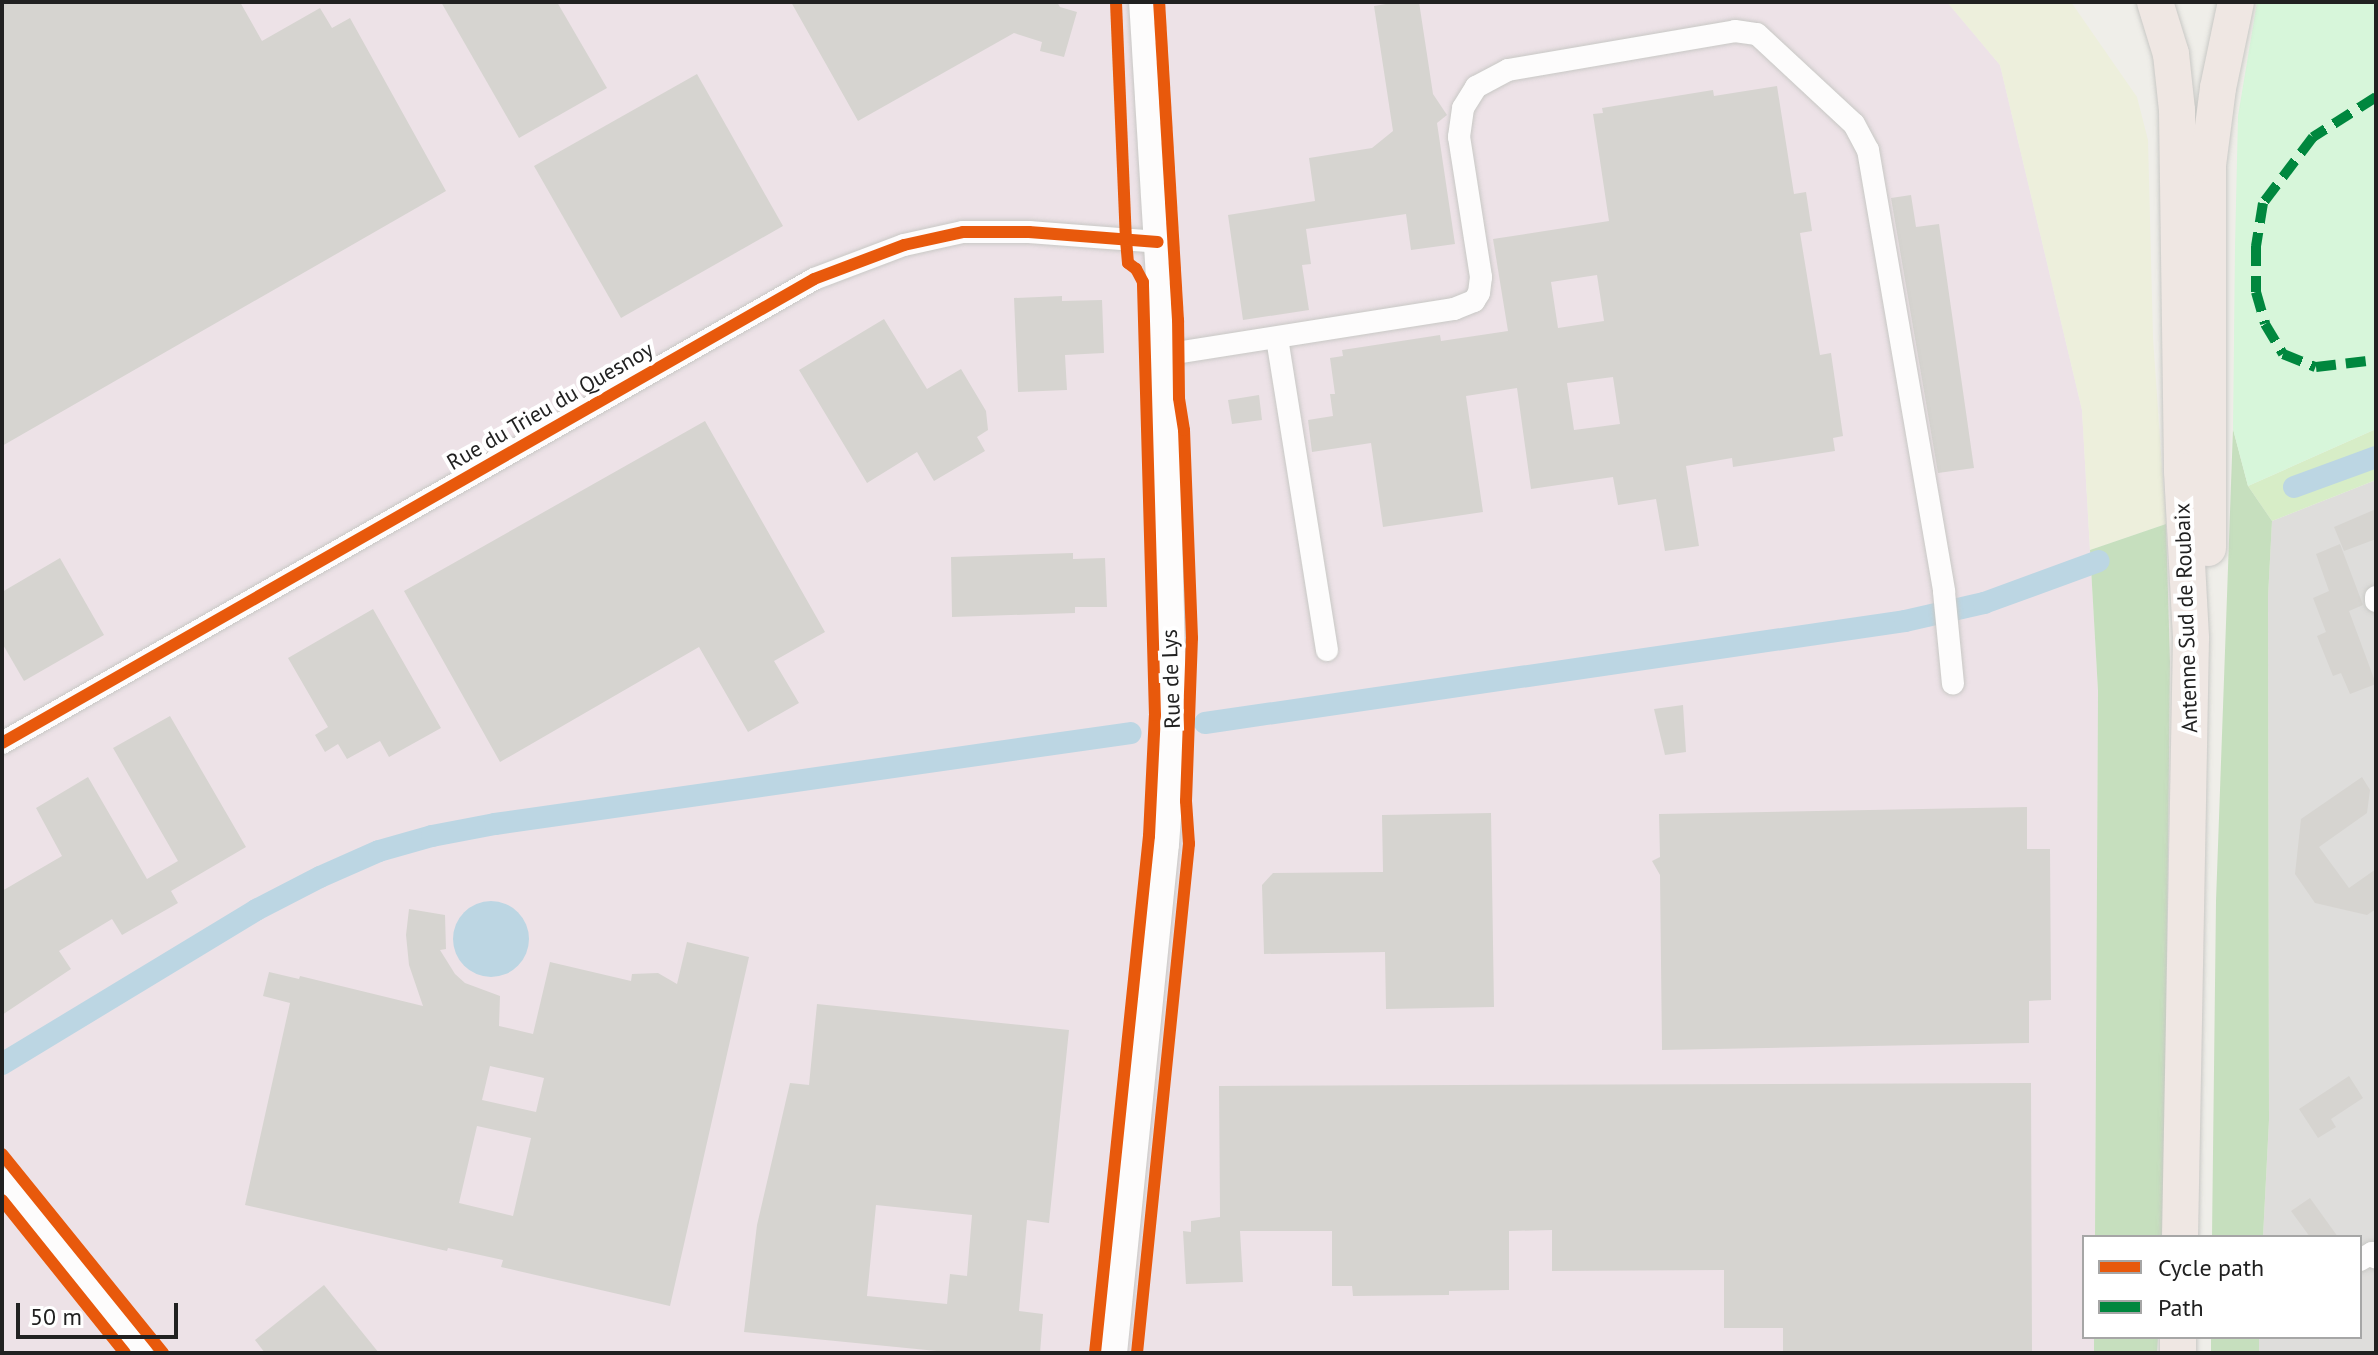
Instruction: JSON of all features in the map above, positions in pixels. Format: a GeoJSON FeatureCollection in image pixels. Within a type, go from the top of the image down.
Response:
{"type":"FeatureCollection","features":[{"type":"Feature","properties":{"kind":"highway","name":"Antenne Sud de Roubaix"},"geometry":{"type":"LineString","coordinates":[[2155,2],[2171,54],[2177,110],[2181,457],[2191,638],[2180,1235]]}},
{"type":"Feature","properties":{"kind":"highway","name":"Antenne Sud de Roubaix"},"geometry":{"type":"LineString","coordinates":[[2195,1235],[2208,592],[2208,165],[2218,88],[2236,2]]}},
{"type":"Feature","properties":{"kind":"street","name":"Rue de Lys"},"geometry":{"type":"LineString","coordinates":[[1113,1353],[1170,786],[1173,714],[1163,355],[1143,2]]}},
{"type":"Feature","properties":{"kind":"street"},"geometry":{"type":"LineString","coordinates":[[1163,355],[1454,309],[1474,301],[1479,293],[1481,277],[1460,122],[1468,98],[1485,79],[1508,70],[1735,31],[1757,34],[1854,124],[1864,139],[1944,592],[1951,637],[1953,684]]}},
{"type":"Feature","properties":{"kind":"street","name":"Rue du Trieu du Quesnoy"},"geometry":{"type":"LineString","coordinates":[[2,743],[814,279],[904,245],[963,232],[1029,232],[1158,242]]}},
{"type":"Feature","properties":{"kind":"street"},"geometry":{"type":"LineString","coordinates":[[1277,338],[1327,650]]}},
{"type":"Feature","properties":{"kind":"street"},"geometry":{"type":"LineString","coordinates":[[2,1179],[142,1353]]}},
{"type":"Feature","properties":{"kind":"shaded area"},"geometry":{"type":"Polygon","coordinates":[[[2,2],[1947,2],[2000,65],[2082,410],[2098,691],[2095,1235],[2082,1235],[2082,1339],[2094,1339],[2094,1353],[2,1353],[2,2]]]}},
{"type":"Feature","properties":{"kind":"shaded area"},"geometry":{"type":"Polygon","coordinates":[[[2376,480],[2376,1353],[2259,1353],[2259,1339],[2362,1339],[2362,1235],[2263,1235],[2269,1120],[2268,597],[2272,521],[2376,480]]]}},
{"type":"Feature","properties":{"kind":"green space"},"geometry":{"type":"Polygon","coordinates":[[[1947,2],[2071,2],[2137,97],[2148,140],[2153,338],[2166,524],[2090,550],[2082,410],[2000,65],[1947,2]]]}},
{"type":"Feature","properties":{"kind":"green space"},"geometry":{"type":"Polygon","coordinates":[[[2257,2],[2376,2],[2376,429],[2248,486],[2233,429],[2235,247],[2238,116],[2257,2]]]}},
{"type":"Feature","properties":{"kind":"green space"},"geometry":{"type":"Polygon","coordinates":[[[2233,429],[2248,486],[2272,521],[2268,597],[2269,1120],[2263,1235],[2212,1235],[2216,901],[2233,429]]]}},
{"type":"Feature","properties":{"kind":"green space"},"geometry":{"type":"Polygon","coordinates":[[[2376,429],[2376,480],[2272,521],[2248,486],[2376,429]]]}},
{"type":"Feature","properties":{"kind":"green space"},"geometry":{"type":"Polygon","coordinates":[[[2166,524],[2170,662],[2164,1235],[2095,1235],[2098,691],[2090,550],[2166,524]]]}},
{"type":"Feature","properties":{"kind":"green space"},"geometry":{"type":"Polygon","coordinates":[[[2094,1339],[2158,1339],[2157,1353],[2094,1353],[2094,1339]]]}},
{"type":"Feature","properties":{"kind":"green space"},"geometry":{"type":"Polygon","coordinates":[[[2211,1339],[2259,1339],[2259,1353],[2211,1353],[2211,1339]]]}},
{"type":"Feature","properties":{"kind":"water"},"geometry":{"type":"Polygon","coordinates":[[[491,901],[506,904],[518,912],[526,924],[529,939],[526,954],[518,966],[506,974],[491,977],[476,974],[464,966],[456,954],[453,939],[456,924],[464,912],[476,904],[491,901]]]}},
{"type":"Feature","properties":{"kind":"building"},"geometry":{"type":"Polygon","coordinates":[[[2,2],[240,2],[262,41],[320,8],[332,28],[350,18],[446,191],[2,446],[2,2]]]}},
{"type":"Feature","properties":{"kind":"building"},"geometry":{"type":"Polygon","coordinates":[[[441,2],[557,2],[607,88],[519,138],[441,2]]]}},
{"type":"Feature","properties":{"kind":"building"},"geometry":{"type":"Polygon","coordinates":[[[791,2],[1057,2],[1060,7],[1077,12],[1064,57],[1040,51],[1042,42],[1014,33],[858,121],[791,2]]]}},
{"type":"Feature","properties":{"kind":"building"},"geometry":{"type":"Polygon","coordinates":[[[1419,2],[1433,94],[1447,115],[1437,123],[1455,244],[1411,250],[1406,214],[1306,229],[1311,264],[1302,265],[1309,310],[1243,320],[1228,215],[1315,201],[1309,158],[1372,148],[1393,131],[1374,6],[1419,2]]]}},
{"type":"Feature","properties":{"kind":"building"},"geometry":{"type":"Polygon","coordinates":[[[697,74],[783,226],[621,318],[534,166],[697,74]]]}},
{"type":"Feature","properties":{"kind":"building"},"geometry":{"type":"Polygon","coordinates":[[[1777,86],[1794,194],[1806,192],[1812,231],[1800,233],[1820,355],[1831,353],[1843,436],[1833,438],[1835,451],[1733,467],[1732,458],[1686,466],[1699,546],[1665,551],[1656,499],[1618,505],[1613,477],[1531,489],[1517,388],[1466,396],[1483,512],[1383,527],[1371,443],[1312,452],[1308,420],[1333,416],[1330,394],[1335,394],[1330,358],[1343,356],[1342,350],[1440,335],[1441,341],[1508,331],[1493,239],[1609,221],[1593,114],[1603,113],[1602,108],[1713,90],[1714,96],[1777,86]],[[1597,275],[1551,282],[1558,328],[1604,321],[1597,275]],[[1613,377],[1567,383],[1574,430],[1620,424],[1613,377]]]}},
{"type":"Feature","properties":{"kind":"building"},"geometry":{"type":"Polygon","coordinates":[[[1911,195],[1916,227],[1939,224],[1974,468],[1938,473],[1891,198],[1911,195]]]}},
{"type":"Feature","properties":{"kind":"building"},"geometry":{"type":"Polygon","coordinates":[[[1062,296],[1062,301],[1102,300],[1104,353],[1065,355],[1067,390],[1018,392],[1014,298],[1062,296]]]}},
{"type":"Feature","properties":{"kind":"building"},"geometry":{"type":"Polygon","coordinates":[[[884,319],[927,389],[961,369],[986,411],[988,430],[977,437],[985,451],[934,481],[917,452],[867,483],[799,370],[884,319]]]}},
{"type":"Feature","properties":{"kind":"building"},"geometry":{"type":"Polygon","coordinates":[[[1259,395],[1262,420],[1232,424],[1228,400],[1259,395]]]}},
{"type":"Feature","properties":{"kind":"building"},"geometry":{"type":"Polygon","coordinates":[[[705,421],[825,632],[774,661],[799,703],[748,732],[699,647],[500,762],[404,591],[705,421]]]}},
{"type":"Feature","properties":{"kind":"building"},"geometry":{"type":"Polygon","coordinates":[[[2376,509],[2376,539],[2344,551],[2334,527],[2376,509]]]}},
{"type":"Feature","properties":{"kind":"building"},"geometry":{"type":"Polygon","coordinates":[[[2340,544],[2363,605],[2349,611],[2376,684],[2350,694],[2341,673],[2333,676],[2317,636],[2326,632],[2313,598],[2329,591],[2316,554],[2340,544]]]}},
{"type":"Feature","properties":{"kind":"building"},"geometry":{"type":"Polygon","coordinates":[[[1073,553],[1073,559],[1105,558],[1107,607],[1075,607],[1075,613],[952,617],[951,557],[1073,553]]]}},
{"type":"Feature","properties":{"kind":"building"},"geometry":{"type":"Polygon","coordinates":[[[60,558],[104,635],[24,681],[2,643],[2,592],[60,558]]]}},
{"type":"Feature","properties":{"kind":"building"},"geometry":{"type":"Polygon","coordinates":[[[373,609],[441,728],[389,757],[380,741],[347,759],[338,744],[325,752],[315,735],[328,727],[288,658],[373,609]]]}},
{"type":"Feature","properties":{"kind":"building"},"geometry":{"type":"Polygon","coordinates":[[[1683,705],[1686,752],[1665,755],[1654,709],[1683,705]]]}},
{"type":"Feature","properties":{"kind":"building"},"geometry":{"type":"Polygon","coordinates":[[[170,716],[246,847],[171,891],[178,903],[122,935],[112,919],[59,951],[71,969],[2,1015],[2,891],[62,856],[36,808],[88,777],[147,879],[178,861],[113,748],[170,716]]]}},
{"type":"Feature","properties":{"kind":"building"},"geometry":{"type":"Polygon","coordinates":[[[2362,777],[2370,790],[2367,813],[2319,847],[2349,888],[2376,869],[2376,909],[2367,915],[2315,903],[2295,874],[2301,819],[2362,777]]]}},
{"type":"Feature","properties":{"kind":"building"},"geometry":{"type":"Polygon","coordinates":[[[2027,807],[2027,849],[2050,849],[2051,1000],[2029,1001],[2029,1043],[1662,1050],[1660,875],[1652,861],[1660,857],[1659,814],[2027,807]]]}},
{"type":"Feature","properties":{"kind":"building"},"geometry":{"type":"Polygon","coordinates":[[[1491,813],[1494,1007],[1386,1009],[1385,952],[1264,954],[1262,885],[1273,873],[1383,872],[1382,815],[1491,813]]]}},
{"type":"Feature","properties":{"kind":"building"},"geometry":{"type":"Polygon","coordinates":[[[409,909],[445,915],[446,949],[440,950],[455,974],[465,983],[500,996],[499,1026],[533,1034],[550,962],[631,981],[632,974],[658,973],[677,984],[687,942],[749,957],[670,1306],[501,1267],[503,1260],[448,1248],[447,1251],[245,1205],[290,1003],[263,996],[269,972],[299,979],[300,976],[423,1006],[409,965],[406,935],[409,909]],[[490,1066],[482,1100],[536,1112],[544,1078],[490,1066]],[[477,1126],[459,1203],[513,1216],[531,1138],[477,1126]]]}},
{"type":"Feature","properties":{"kind":"building"},"geometry":{"type":"Polygon","coordinates":[[[817,1004],[1069,1030],[1049,1223],[1027,1220],[1019,1311],[1043,1314],[1040,1353],[957,1353],[744,1332],[757,1225],[790,1083],[809,1085],[817,1004]],[[876,1205],[867,1296],[947,1304],[950,1274],[967,1276],[972,1215],[876,1205]]]}},
{"type":"Feature","properties":{"kind":"building"},"geometry":{"type":"Polygon","coordinates":[[[2349,1076],[2363,1098],[2331,1119],[2336,1127],[2318,1138],[2299,1109],[2349,1076]]]}},
{"type":"Feature","properties":{"kind":"building"},"geometry":{"type":"Polygon","coordinates":[[[2031,1083],[2032,1353],[1783,1353],[1783,1328],[1724,1328],[1724,1270],[1552,1271],[1552,1230],[1509,1231],[1509,1290],[1449,1291],[1449,1295],[1353,1296],[1352,1286],[1332,1286],[1332,1231],[1240,1231],[1243,1282],[1186,1284],[1183,1231],[1191,1232],[1191,1221],[1220,1217],[1219,1086],[2031,1083]]]}},
{"type":"Feature","properties":{"kind":"building"},"geometry":{"type":"Polygon","coordinates":[[[2310,1198],[2337,1235],[2309,1235],[2291,1211],[2310,1198]]]}},
{"type":"Feature","properties":{"kind":"building"},"geometry":{"type":"Polygon","coordinates":[[[324,1285],[379,1353],[265,1353],[255,1340],[324,1285]]]}},
{"type":"Feature","properties":{"kind":"waterway"},"geometry":{"type":"LineString","coordinates":[[2294,487],[2376,457]]}},
{"type":"Feature","properties":{"kind":"waterway"},"geometry":{"type":"LineString","coordinates":[[1205,723],[1905,621],[1984,603],[2099,561]]}},
{"type":"Feature","properties":{"kind":"waterway"},"geometry":{"type":"LineString","coordinates":[[2,1064],[256,910],[379,851],[432,836],[495,824],[1131,733]]}},
{"type":"Feature","properties":{"kind":"marked path"},"geometry":{"type":"LineString","coordinates":[[2376,97],[2313,137],[2263,203],[2256,246],[2256,292],[2265,324],[2283,354],[2316,367],[2376,360]]}},
{"type":"Feature","properties":{"kind":"cycle path"},"geometry":{"type":"LineString","coordinates":[[1095,1353],[1149,836],[1155,715],[1143,282],[1136,269],[1128,263],[1116,2]]}},
{"type":"Feature","properties":{"kind":"cycle path"},"geometry":{"type":"LineString","coordinates":[[1137,1353],[1189,844],[1186,801],[1192,638],[1184,430],[1179,398],[1178,320],[1159,2]]}},
{"type":"Feature","properties":{"kind":"cycle path"},"geometry":{"type":"LineString","coordinates":[[2,743],[814,279],[904,245],[963,232],[1029,232],[1158,242]]}},
{"type":"Feature","properties":{"kind":"cycle path"},"geometry":{"type":"LineString","coordinates":[[2,1154],[163,1353]]}},
{"type":"Feature","properties":{"kind":"cycle path"},"geometry":{"type":"LineString","coordinates":[[2,1200],[125,1353]]}}]}
